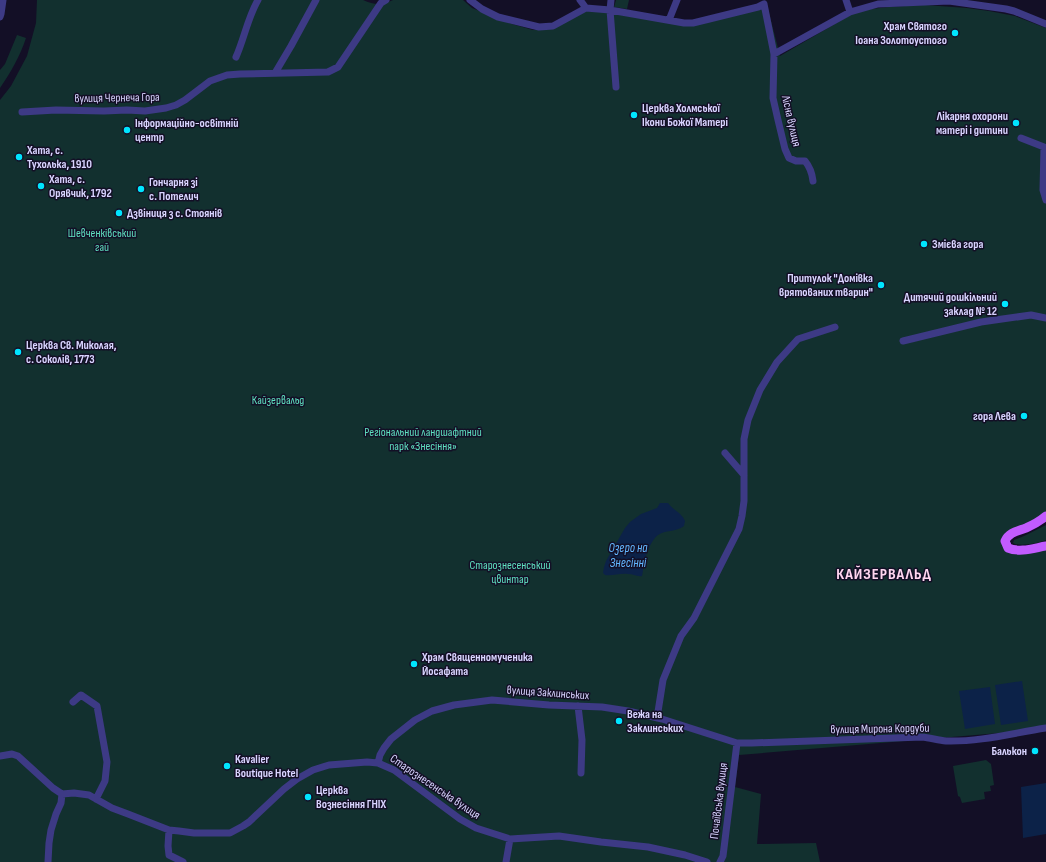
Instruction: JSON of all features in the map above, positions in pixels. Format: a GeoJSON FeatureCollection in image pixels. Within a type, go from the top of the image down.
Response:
{"type":"FeatureCollection","features":[{"type":"Feature","properties":{"kind":"main road"},"geometry":{"type":"LineString","coordinates":[[1046,516],[1040,521],[1014,532],[1006,537],[1004,541],[1008,548],[1016,550],[1046,546]]}},
{"type":"Feature","properties":{"kind":"street"},"geometry":{"type":"LineString","coordinates":[[0,17],[3,0]]}},
{"type":"Feature","properties":{"kind":"street"},"geometry":{"type":"LineString","coordinates":[[236,57],[254,6],[258,0]]}},
{"type":"Feature","properties":{"kind":"street"},"geometry":{"type":"LineString","coordinates":[[274,73],[291,46],[316,0]]}},
{"type":"Feature","properties":{"kind":"street"},"geometry":{"type":"LineString","coordinates":[[470,0],[482,9],[498,17],[539,27],[553,26],[586,8],[610,10],[684,23],[693,23],[758,7],[765,2]]}},
{"type":"Feature","properties":{"kind":"street"},"geometry":{"type":"LineString","coordinates":[[580,0],[586,8]]}},
{"type":"Feature","properties":{"kind":"street"},"geometry":{"type":"LineString","coordinates":[[611,0],[610,10],[616,87]]}},
{"type":"Feature","properties":{"kind":"street"},"geometry":{"type":"LineString","coordinates":[[668,20],[677,0]]}},
{"type":"Feature","properties":{"kind":"street"},"geometry":{"type":"LineString","coordinates":[[846,0],[850,12]]}},
{"type":"Feature","properties":{"kind":"street","name":"вулиця Чернеча Гора"},"geometry":{"type":"LineString","coordinates":[[22,112],[56,110],[159,109],[176,105],[210,81],[227,75],[328,72],[338,67],[380,1]]}},
{"type":"Feature","properties":{"kind":"street"},"geometry":{"type":"LineString","coordinates":[[774,54],[850,12],[878,4],[948,1],[1006,9],[1046,24]]}},
{"type":"Feature","properties":{"kind":"street","name":"Лісна вулиця"},"geometry":{"type":"LineString","coordinates":[[765,2],[774,54],[773,98],[785,149],[790,158],[796,161],[805,161],[812,172],[813,180]]}},
{"type":"Feature","properties":{"kind":"street"},"geometry":{"type":"LineString","coordinates":[[1021,138],[1044,147],[1042,190],[1046,200]]}},
{"type":"Feature","properties":{"kind":"street"},"geometry":{"type":"LineString","coordinates":[[903,341],[981,322],[1032,315],[1046,318]]}},
{"type":"Feature","properties":{"kind":"street"},"geometry":{"type":"LineString","coordinates":[[657,718],[663,680],[681,636],[694,618],[739,529],[744,501],[744,439],[748,420],[760,390],[776,362],[798,339],[836,327]]}},
{"type":"Feature","properties":{"kind":"street"},"geometry":{"type":"LineString","coordinates":[[725,453],[744,475]]}},
{"type":"Feature","properties":{"kind":"street"},"geometry":{"type":"LineString","coordinates":[[73,702],[81,695],[97,706],[107,762],[105,781],[96,799]]}},
{"type":"Feature","properties":{"kind":"street","name":"вулиця Заклинських"},"geometry":{"type":"LineString","coordinates":[[378,763],[380,755],[391,739],[415,720],[432,711],[445,707],[492,700],[628,710],[737,743]]}},
{"type":"Feature","properties":{"kind":"street"},"geometry":{"type":"LineString","coordinates":[[578,706],[582,740],[581,773]]}},
{"type":"Feature","properties":{"kind":"street","name":"вулиця Мирона Кордуби"},"geometry":{"type":"LineString","coordinates":[[737,743],[922,737],[944,741],[959,741],[1001,736],[1046,728]]}},
{"type":"Feature","properties":{"kind":"street","name":"Почаївська вулиця"},"geometry":{"type":"LineString","coordinates":[[720,862],[723,856],[737,743]]}},
{"type":"Feature","properties":{"kind":"street"},"geometry":{"type":"LineString","coordinates":[[0,756],[12,754],[18,756],[53,788],[62,794],[62,803]]}},
{"type":"Feature","properties":{"kind":"street","name":"Старознесенська вулиця"},"geometry":{"type":"LineString","coordinates":[[62,794],[74,793],[89,795],[112,808],[169,830],[194,833],[230,833],[249,822],[284,789],[297,779],[313,770],[329,765],[367,762],[378,763],[394,770],[460,819],[476,828],[510,839],[559,836],[648,847],[685,855],[706,862]]}},
{"type":"Feature","properties":{"kind":"street"},"geometry":{"type":"LineString","coordinates":[[48,862],[51,830],[56,814],[62,803],[74,793]]}},
{"type":"Feature","properties":{"kind":"street"},"geometry":{"type":"LineString","coordinates":[[169,830],[169,855],[183,862]]}},
{"type":"Feature","properties":{"kind":"street"},"geometry":{"type":"LineString","coordinates":[[506,862],[510,839]]}},
{"type":"Feature","properties":{"kind":"green space","name":"Регіональний ландшафтний парк «Знесіння»"},"geometry":{"type":"Polygon","coordinates":[[[37,0],[363,0],[378,4],[393,0],[463,0],[472,8],[512,24],[533,30],[550,29],[589,10],[686,25],[767,5],[780,56],[852,14],[871,9],[889,7],[925,5],[967,8],[1015,16],[1046,28],[1046,514],[1026,526],[1004,546],[1046,548],[1046,727],[1011,732],[739,755],[735,787],[761,794],[757,844],[816,843],[820,862],[0,862],[0,100],[11,86],[27,56],[36,23],[37,0]]]}},
{"type":"Feature","properties":{"kind":"green space"},"geometry":{"type":"Polygon","coordinates":[[[616,0],[629,0],[627,9],[614,7],[616,0]]]}},
{"type":"Feature","properties":{"kind":"green space"},"geometry":{"type":"Polygon","coordinates":[[[17,35],[26,38],[15,64],[0,88],[0,70],[5,64],[17,35]]]}},
{"type":"Feature","properties":{"kind":"green space"},"geometry":{"type":"Polygon","coordinates":[[[1046,525],[1046,540],[1025,545],[1013,543],[1014,540],[1046,525]]]}},
{"type":"Feature","properties":{"kind":"green space"},"geometry":{"type":"Polygon","coordinates":[[[986,760],[991,764],[994,785],[990,786],[991,791],[984,792],[985,799],[962,803],[960,797],[958,796],[953,766],[986,760]]]}},
{"type":"Feature","properties":{"kind":"water","name":"Озеро на Знесінні"},"geometry":{"type":"Polygon","coordinates":[[[660,503],[668,503],[680,514],[685,521],[684,526],[661,533],[655,537],[647,553],[642,576],[630,574],[605,575],[603,573],[606,561],[625,528],[630,522],[641,514],[657,508],[660,503]]]}},
{"type":"Feature","properties":{"kind":"water"},"geometry":{"type":"Polygon","coordinates":[[[1022,681],[1028,721],[1001,725],[995,685],[1022,681]]]}},
{"type":"Feature","properties":{"kind":"water"},"geometry":{"type":"Polygon","coordinates":[[[990,687],[995,724],[965,729],[959,691],[990,687]]]}},
{"type":"Feature","properties":{"kind":"water"},"geometry":{"type":"Polygon","coordinates":[[[1046,783],[1046,834],[1023,838],[1021,787],[1046,783]]]}},
{"type":"Feature","properties":{"kind":"place","name":"Храм Святого Іоана Золотоустого"},"geometry":{"type":"Point","coordinates":[955,33]}},
{"type":"Feature","properties":{"kind":"place","name":"Церква Холмської Ікони Божої Матері"},"geometry":{"type":"Point","coordinates":[634,115]}},
{"type":"Feature","properties":{"kind":"place","name":"Лікарня охорони матері і дитини"},"geometry":{"type":"Point","coordinates":[1016,123]}},
{"type":"Feature","properties":{"kind":"place","name":"Інформаційно-освітній центр"},"geometry":{"type":"Point","coordinates":[127,130]}},
{"type":"Feature","properties":{"kind":"place","name":"Хата, с. Тухолька, 1910"},"geometry":{"type":"Point","coordinates":[19,157]}},
{"type":"Feature","properties":{"kind":"place","name":"Хата, с. Орявчик, 1792"},"geometry":{"type":"Point","coordinates":[41,186]}},
{"type":"Feature","properties":{"kind":"place","name":"Гончарня зі с. Потелич"},"geometry":{"type":"Point","coordinates":[141,189]}},
{"type":"Feature","properties":{"kind":"place","name":"Дзвіниця з с. Стоянів"},"geometry":{"type":"Point","coordinates":[119,213]}},
{"type":"Feature","properties":{"kind":"place","name":"Змієва гора"},"geometry":{"type":"Point","coordinates":[924,244]}},
{"type":"Feature","properties":{"kind":"place","name":"Притулок \"Домівка врятованих тварин\""},"geometry":{"type":"Point","coordinates":[881,285]}},
{"type":"Feature","properties":{"kind":"place","name":"Дитячий дошкільний заклад № 12"},"geometry":{"type":"Point","coordinates":[1005,304]}},
{"type":"Feature","properties":{"kind":"place","name":"Церква Св. Миколая, с. Соколів, 1773"},"geometry":{"type":"Point","coordinates":[18,352]}},
{"type":"Feature","properties":{"kind":"place","name":"гора Лева"},"geometry":{"type":"Point","coordinates":[1024,416]}},
{"type":"Feature","properties":{"kind":"place","name":"Храм Священномученика Йосафата"},"geometry":{"type":"Point","coordinates":[414,664]}},
{"type":"Feature","properties":{"kind":"place","name":"Вежа на Заклинських"},"geometry":{"type":"Point","coordinates":[619,721]}},
{"type":"Feature","properties":{"kind":"place","name":"Балькон"},"geometry":{"type":"Point","coordinates":[1035,751]}},
{"type":"Feature","properties":{"kind":"place","name":"Kavalier Boutique Hotel"},"geometry":{"type":"Point","coordinates":[227,766]}},
{"type":"Feature","properties":{"kind":"place","name":"Церква Вознесіння ГНІХ"},"geometry":{"type":"Point","coordinates":[308,797]}},
{"type":"Feature","properties":{"kind":"district","name":"КАЙЗЕРВАЛЬД"},"geometry":{"type":"Point","coordinates":[884,574]}},
{"type":"Feature","properties":{"kind":"park label","name":"Шевченківський гай"},"geometry":{"type":"Point","coordinates":[102,240]}},
{"type":"Feature","properties":{"kind":"park label","name":"Кайзервальд"},"geometry":{"type":"Point","coordinates":[278,400]}},
{"type":"Feature","properties":{"kind":"park label","name":"Старознесенський цвинтар"},"geometry":{"type":"Point","coordinates":[510,572]}}]}
